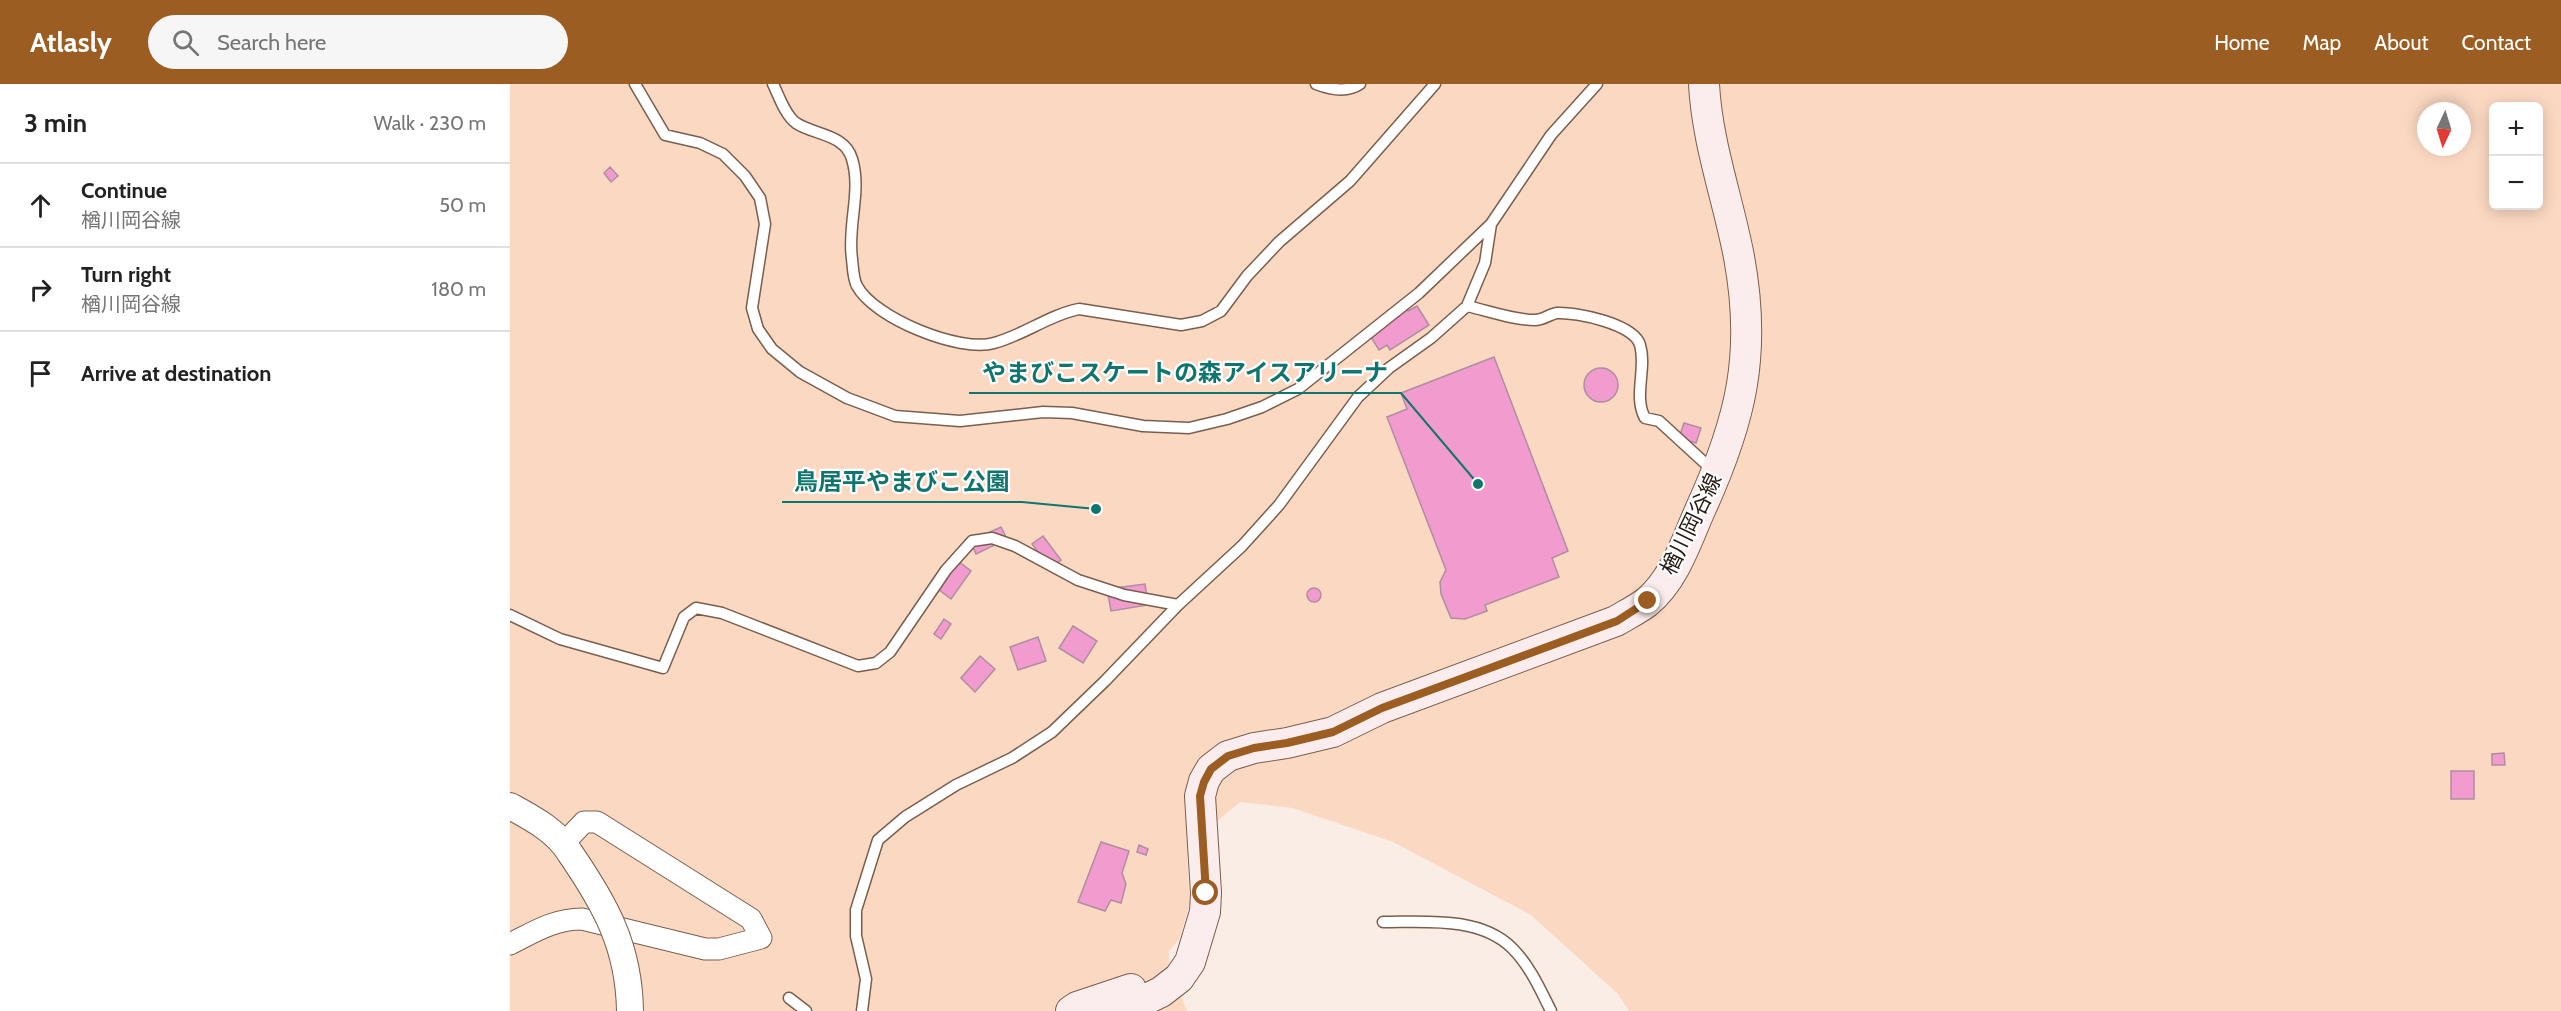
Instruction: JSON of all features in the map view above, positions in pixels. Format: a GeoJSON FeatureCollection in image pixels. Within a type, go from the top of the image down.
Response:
{"type":"FeatureCollection","features":[{"type":"Feature","properties":{"kind":"main road","name":"楢川岡谷線"},"geometry":{"type":"LineString","coordinates":[[1111,1011],[1136,1004],[1161,992],[1179,978],[1190,962],[1193,945],[1201,930],[1206,912],[1200,796],[1204,782],[1219,761],[1254,748],[1333,732],[1393,704],[1617,621],[1648,601],[1673,570],[1719,467],[1736,420],[1745,374],[1745,300],[1739,257],[1706,115],[1704,84]]}},
{"type":"Feature","properties":{"kind":"main road","name":"楢川岡谷線"},"geometry":{"type":"LineString","coordinates":[[1071,1011],[1088,1003],[1147,984],[1157,978],[1193,945]]}},
{"type":"Feature","properties":{"kind":"street"},"geometry":{"type":"LineString","coordinates":[[510,806],[533,819],[567,848],[602,899],[613,924],[626,972],[630,1011]]}},
{"type":"Feature","properties":{"kind":"street"},"geometry":{"type":"LineString","coordinates":[[510,944],[552,922],[566,919],[582,919],[705,949],[719,949],[761,938],[751,919],[597,822],[584,822],[567,848]]}},
{"type":"Feature","properties":{"kind":"lane"},"geometry":{"type":"LineString","coordinates":[[635,84],[665,135],[700,143],[723,154],[745,176],[760,198],[765,224],[752,308],[758,329],[772,349],[800,372],[847,398],[895,416],[960,421],[1043,412],[1072,413],[1143,426],[1189,428],[1227,419],[1262,407],[1298,389],[1419,293],[1491,224],[1551,135],[1597,84]]}},
{"type":"Feature","properties":{"kind":"lane"},"geometry":{"type":"LineString","coordinates":[[773,84],[785,109],[795,122],[839,141],[852,157],[854,178],[851,256],[857,286],[875,306],[897,321],[934,336],[975,345],[993,344],[1064,312],[1079,309],[1181,325],[1202,321],[1221,311],[1255,267],[1279,242],[1350,181],[1435,84]]}},
{"type":"Feature","properties":{"kind":"lane"},"geometry":{"type":"LineString","coordinates":[[1316,84],[1331,90],[1355,87],[1360,84]]}},
{"type":"Feature","properties":{"kind":"lane"},"geometry":{"type":"LineString","coordinates":[[862,1011],[866,979],[856,936],[856,910],[879,840],[906,817],[956,785],[1012,758],[1052,732],[1178,605],[1242,546],[1279,505],[1358,398],[1389,368],[1431,338],[1467,306],[1485,263],[1491,224]]}},
{"type":"Feature","properties":{"kind":"lane"},"geometry":{"type":"LineString","coordinates":[[1467,306],[1537,320],[1557,313],[1604,320],[1630,332],[1640,343],[1642,365],[1640,409],[1645,417],[1659,421],[1707,465]]}},
{"type":"Feature","properties":{"kind":"lane"},"geometry":{"type":"LineString","coordinates":[[510,615],[560,639],[663,668],[684,617],[696,608],[722,613],[858,666],[876,663],[890,652],[946,570],[972,541],[992,538],[1015,546],[1078,580],[1124,595],[1178,605]]}},
{"type":"Feature","properties":{"kind":"lane"},"geometry":{"type":"LineString","coordinates":[[1383,922],[1448,922],[1487,932],[1511,947],[1533,975],[1551,1011]]}},
{"type":"Feature","properties":{"kind":"lane"},"geometry":{"type":"LineString","coordinates":[[789,998],[806,1011]]}},
{"type":"Feature","properties":{"kind":"shaded area"},"geometry":{"type":"Polygon","coordinates":[[[510,84],[2561,84],[2561,1011],[1629,1011],[1618,994],[1531,915],[1393,842],[1293,808],[1240,802],[1197,838],[1187,858],[1190,903],[1179,939],[1169,951],[1169,965],[1187,1011],[510,1011],[510,84]]]}},
{"type":"Feature","properties":{"kind":"building"},"geometry":{"type":"Polygon","coordinates":[[[610,167],[618,176],[611,182],[604,173],[610,167]]]}},
{"type":"Feature","properties":{"kind":"building"},"geometry":{"type":"Polygon","coordinates":[[[1417,306],[1429,325],[1390,350],[1387,345],[1379,350],[1369,334],[1407,309],[1408,311],[1417,306]]]}},
{"type":"Feature","properties":{"kind":"building"},"geometry":{"type":"Polygon","coordinates":[[[1494,357],[1568,551],[1552,558],[1559,577],[1485,605],[1487,611],[1465,619],[1451,618],[1441,594],[1440,582],[1446,570],[1387,417],[1407,409],[1401,393],[1494,357]]]}},
{"type":"Feature","properties":{"kind":"building"},"geometry":{"type":"Polygon","coordinates":[[[1601,368],[1613,373],[1618,385],[1613,397],[1601,402],[1589,397],[1584,385],[1589,373],[1601,368]]]}},
{"type":"Feature","properties":{"kind":"building"},"geometry":{"type":"Polygon","coordinates":[[[1684,423],[1701,428],[1696,443],[1679,438],[1684,423]]]}},
{"type":"Feature","properties":{"kind":"building"},"geometry":{"type":"Polygon","coordinates":[[[1001,527],[1007,539],[976,554],[970,541],[1001,527]]]}},
{"type":"Feature","properties":{"kind":"building"},"geometry":{"type":"Polygon","coordinates":[[[1043,536],[1061,560],[1050,568],[1032,544],[1043,536]]]}},
{"type":"Feature","properties":{"kind":"building"},"geometry":{"type":"Polygon","coordinates":[[[958,561],[971,571],[951,599],[938,589],[958,561]]]}},
{"type":"Feature","properties":{"kind":"building"},"geometry":{"type":"Polygon","coordinates":[[[1145,584],[1148,605],[1111,611],[1107,589],[1145,584]]]}},
{"type":"Feature","properties":{"kind":"building"},"geometry":{"type":"Polygon","coordinates":[[[1314,588],[1319,590],[1321,595],[1319,600],[1314,602],[1309,600],[1307,595],[1309,590],[1314,588]]]}},
{"type":"Feature","properties":{"kind":"building"},"geometry":{"type":"Polygon","coordinates":[[[944,619],[951,624],[941,639],[934,634],[944,619]]]}},
{"type":"Feature","properties":{"kind":"building"},"geometry":{"type":"Polygon","coordinates":[[[1073,626],[1097,641],[1083,663],[1059,648],[1073,626]]]}},
{"type":"Feature","properties":{"kind":"building"},"geometry":{"type":"Polygon","coordinates":[[[1038,637],[1046,661],[1018,670],[1010,647],[1038,637]]]}},
{"type":"Feature","properties":{"kind":"building"},"geometry":{"type":"Polygon","coordinates":[[[980,656],[995,669],[975,692],[961,678],[980,656]]]}},
{"type":"Feature","properties":{"kind":"building"},"geometry":{"type":"Polygon","coordinates":[[[2504,753],[2505,765],[2492,765],[2492,754],[2504,753]]]}},
{"type":"Feature","properties":{"kind":"building"},"geometry":{"type":"Polygon","coordinates":[[[2451,771],[2474,771],[2474,799],[2451,799],[2451,771]]]}},
{"type":"Feature","properties":{"kind":"building"},"geometry":{"type":"Polygon","coordinates":[[[1101,842],[1129,851],[1122,873],[1126,884],[1121,903],[1111,900],[1105,911],[1078,902],[1101,842]]]}},
{"type":"Feature","properties":{"kind":"building"},"geometry":{"type":"Polygon","coordinates":[[[1139,845],[1148,849],[1146,855],[1137,852],[1139,845]]]}},
{"type":"Feature","properties":{"kind":"place","name":"やまびこスケートの森アイスアリーナ"},"geometry":{"type":"Point","coordinates":[1478,484]}},
{"type":"Feature","properties":{"kind":"place","name":"鳥居平やまびこ公園"},"geometry":{"type":"Point","coordinates":[1096,509]}},
{"type":"Feature","properties":{"kind":"route"},"geometry":{"type":"LineString","coordinates":[[1206,893],[1200,796],[1211,769],[1219,761],[1254,748],[1333,732],[1382,708],[1559,640],[1617,621],[1648,601]]}}]}
